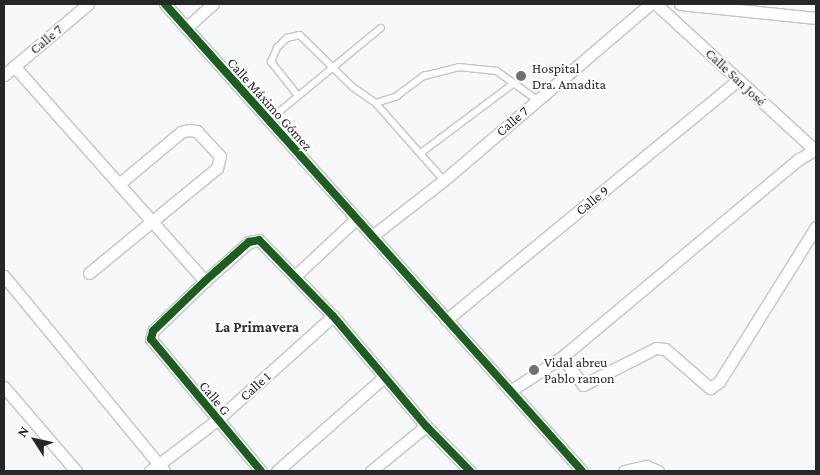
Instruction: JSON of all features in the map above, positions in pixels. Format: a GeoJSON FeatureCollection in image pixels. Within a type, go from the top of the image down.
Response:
{"type":"FeatureCollection","features":[{"type":"Feature","properties":{"kind":"street","name":"Calle 7"},"geometry":{"type":"LineString","coordinates":[[4,75],[88,4]]}},
{"type":"Feature","properties":{"kind":"street","name":"Calle Máximo Gómez"},"geometry":{"type":"LineString","coordinates":[[165,4],[268,122],[582,471]]}},
{"type":"Feature","properties":{"kind":"street"},"geometry":{"type":"LineString","coordinates":[[186,28],[212,4]]}},
{"type":"Feature","properties":{"kind":"street","name":"Calle 7"},"geometry":{"type":"LineString","coordinates":[[372,236],[444,180],[650,4]]}},
{"type":"Feature","properties":{"kind":"street","name":"Calle San José"},"geometry":{"type":"LineString","coordinates":[[656,4],[816,150]]}},
{"type":"Feature","properties":{"kind":"street"},"geometry":{"type":"LineString","coordinates":[[680,4],[816,18]]}},
{"type":"Feature","properties":{"kind":"street"},"geometry":{"type":"LineString","coordinates":[[14,66],[205,281],[249,242],[259,240],[333,316],[426,426],[470,471]]}},
{"type":"Feature","properties":{"kind":"street","name":"Calle 9"},"geometry":{"type":"LineString","coordinates":[[446,320],[738,80]]}},
{"type":"Feature","properties":{"kind":"street"},"geometry":{"type":"LineString","coordinates":[[89,273],[217,168],[220,156],[197,131],[181,132],[119,184]]}},
{"type":"Feature","properties":{"kind":"street"},"geometry":{"type":"LineString","coordinates":[[510,391],[562,356],[799,159],[816,150]]}},
{"type":"Feature","properties":{"kind":"street"},"geometry":{"type":"LineString","coordinates":[[295,276],[356,219]]}},
{"type":"Feature","properties":{"kind":"street"},"geometry":{"type":"LineString","coordinates":[[562,356],[583,385],[656,348],[665,350],[710,388],[724,374],[816,228]]}},
{"type":"Feature","properties":{"kind":"street"},"geometry":{"type":"LineString","coordinates":[[4,276],[158,469]]}},
{"type":"Feature","properties":{"kind":"street","name":"Calle G"},"geometry":{"type":"LineString","coordinates":[[205,281],[153,331],[150,339],[261,471]]}},
{"type":"Feature","properties":{"kind":"street","name":"Calle 1"},"geometry":{"type":"LineString","coordinates":[[158,469],[217,420],[333,316]]}},
{"type":"Feature","properties":{"kind":"street"},"geometry":{"type":"LineString","coordinates":[[277,471],[384,376]]}},
{"type":"Feature","properties":{"kind":"street"},"geometry":{"type":"LineString","coordinates":[[4,387],[76,471]]}},
{"type":"Feature","properties":{"kind":"street"},"geometry":{"type":"LineString","coordinates":[[371,471],[426,426]]}},
{"type":"Feature","properties":{"kind":"street"},"geometry":{"type":"LineString","coordinates":[[624,471],[646,466],[658,471]]}},
{"type":"Feature","properties":{"kind":"lane"},"geometry":{"type":"LineString","coordinates":[[268,122],[381,28]]}},
{"type":"Feature","properties":{"kind":"lane"},"geometry":{"type":"LineString","coordinates":[[298,96],[271,62],[276,48],[287,38],[300,35],[334,66],[353,87],[376,103],[444,180]]}},
{"type":"Feature","properties":{"kind":"lane"},"geometry":{"type":"LineString","coordinates":[[376,103],[397,96],[424,76],[459,67],[497,71],[536,100]]}},
{"type":"Feature","properties":{"kind":"lane"},"geometry":{"type":"LineString","coordinates":[[421,154],[513,84]]}},
{"type":"Feature","properties":{"kind":"cycle path"},"geometry":{"type":"LineString","coordinates":[[165,4],[582,471]]}},
{"type":"Feature","properties":{"kind":"cycle path"},"geometry":{"type":"LineString","coordinates":[[261,471],[151,339],[153,331],[205,281],[249,242],[259,240],[333,316],[426,426],[470,471]]}},
{"type":"Feature","properties":{"kind":"place","name":"Hospital Dra. Amadita"},"geometry":{"type":"Point","coordinates":[521,76]}},
{"type":"Feature","properties":{"kind":"place","name":"Vidal abreu Pablo ramon"},"geometry":{"type":"Point","coordinates":[534,370]}},
{"type":"Feature","properties":{"kind":"district","name":"La Primavera"},"geometry":{"type":"Point","coordinates":[257,328]}}]}
